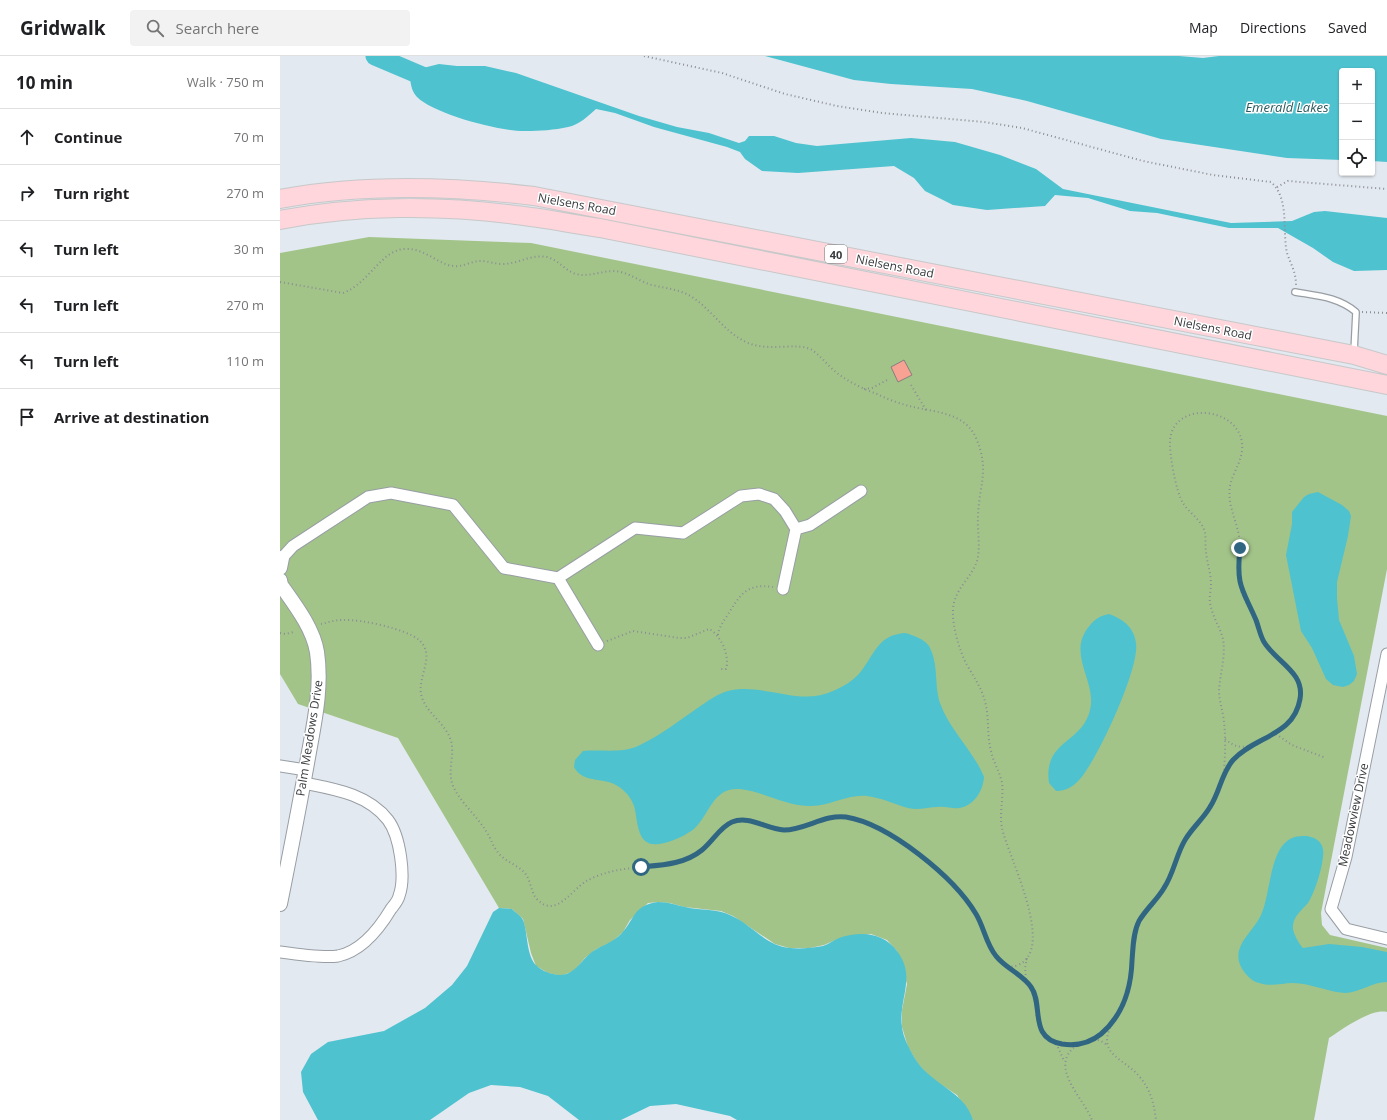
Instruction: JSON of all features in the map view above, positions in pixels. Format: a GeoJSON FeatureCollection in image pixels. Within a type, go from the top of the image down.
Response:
{"type":"FeatureCollection","features":[{"type":"Feature","properties":{"kind":"main road","name":"Nielsens Road"},"geometry":{"type":"LineString","coordinates":[[280,200],[344,190],[402,188],[489,191],[534,196],[1354,355],[1387,365]]}},
{"type":"Feature","properties":{"kind":"main road","name":"Nielsens Road"},"geometry":{"type":"LineString","coordinates":[[280,220],[350,211],[411,209],[516,214],[600,228],[1387,385]]}},
{"type":"Feature","properties":{"kind":"street"},"geometry":{"type":"LineString","coordinates":[[796,529],[810,525],[861,491]]}},
{"type":"Feature","properties":{"kind":"street"},"geometry":{"type":"LineString","coordinates":[[281,563],[293,546],[368,497],[391,493],[453,505],[504,568],[558,578],[636,528],[683,533],[741,496],[759,494],[774,499],[785,511],[796,529],[783,589]]}},
{"type":"Feature","properties":{"kind":"street"},"geometry":{"type":"LineString","coordinates":[[558,578],[598,645]]}},
{"type":"Feature","properties":{"kind":"street","name":"Palm Meadows Drive"},"geometry":{"type":"LineString","coordinates":[[280,580],[281,585],[306,623],[317,650],[319,676],[318,699],[305,776],[280,904]]}},
{"type":"Feature","properties":{"kind":"street","name":"Meadowview Drive"},"geometry":{"type":"LineString","coordinates":[[1387,654],[1346,857],[1331,909],[1346,929],[1387,939]]}},
{"type":"Feature","properties":{"kind":"street"},"geometry":{"type":"LineString","coordinates":[[280,766],[347,792],[370,803],[388,820],[398,843],[402,872],[399,896],[381,926],[362,945],[338,956],[280,952]]}},
{"type":"Feature","properties":{"kind":"lane"},"geometry":{"type":"LineString","coordinates":[[1295,292],[1330,298],[1347,304],[1356,312],[1354,355]]}},
{"type":"Feature","properties":{"kind":"path"},"geometry":{"type":"LineString","coordinates":[[644,56],[722,73],[785,94],[838,106],[882,113],[984,122],[1022,128],[1143,161],[1213,175],[1271,182],[1277,187],[1285,214],[1285,238],[1288,253],[1296,275],[1295,292]]}},
{"type":"Feature","properties":{"kind":"path"},"geometry":{"type":"LineString","coordinates":[[1277,187],[1288,181],[1387,189]]}},
{"type":"Feature","properties":{"kind":"path"},"geometry":{"type":"LineString","coordinates":[[280,282],[344,293],[353,290],[360,284],[385,257],[403,248],[426,252],[444,264],[453,266],[476,261],[502,264],[535,256],[548,257],[578,274],[613,270],[651,285],[681,290],[703,305],[743,341],[774,349],[798,346],[808,348],[841,376],[863,389],[903,405],[955,417],[968,424],[974,433],[983,461],[984,480],[977,521],[978,556],[974,568],[956,594],[952,609],[963,660],[978,683],[985,700],[991,752],[1002,784],[1002,830],[1021,879],[1033,934],[1032,947],[1027,957],[1025,968],[1026,980]]}},
{"type":"Feature","properties":{"kind":"path"},"geometry":{"type":"LineString","coordinates":[[1356,312],[1369,311],[1387,313]]}},
{"type":"Feature","properties":{"kind":"path"},"geometry":{"type":"LineString","coordinates":[[863,389],[872,388],[889,380]]}},
{"type":"Feature","properties":{"kind":"path"},"geometry":{"type":"LineString","coordinates":[[911,385],[926,410]]}},
{"type":"Feature","properties":{"kind":"path"},"geometry":{"type":"LineString","coordinates":[[1156,1120],[1152,1099],[1145,1084],[1137,1074],[1110,1053],[1108,1046],[1109,1031],[1124,1004],[1129,989],[1134,933],[1138,922],[1164,888],[1179,852],[1191,830],[1212,804],[1224,773],[1238,755],[1251,746],[1276,734],[1288,725],[1296,714],[1301,699],[1301,689],[1296,677],[1266,646],[1239,582],[1239,536],[1229,499],[1230,488],[1241,456],[1242,446],[1240,436],[1234,426],[1224,418],[1202,413],[1179,419],[1173,427],[1170,452],[1178,494],[1183,504],[1204,529],[1206,535],[1206,555],[1211,586],[1209,599],[1223,640],[1219,696],[1224,717],[1224,773]]}},
{"type":"Feature","properties":{"kind":"path"},"geometry":{"type":"LineString","coordinates":[[718,637],[721,624],[738,597],[744,592],[753,587],[762,586],[783,589]]}},
{"type":"Feature","properties":{"kind":"path"},"geometry":{"type":"LineString","coordinates":[[321,624],[339,620],[369,623],[409,635],[416,638],[425,646],[427,657],[421,696],[428,708],[449,734],[453,746],[451,773],[454,786],[490,837],[497,852],[524,873],[531,881],[536,899],[542,905],[553,907],[562,902],[580,885],[609,871],[678,863],[693,857],[703,849],[727,824],[736,820],[745,820],[781,830],[797,829],[826,819],[842,816],[860,820],[894,836],[938,872],[975,912],[993,953],[1000,962],[1008,966],[1026,980],[1034,992],[1038,1022],[1045,1034],[1057,1045],[1065,1062],[1067,1078],[1088,1109],[1092,1120]]}},
{"type":"Feature","properties":{"kind":"path"},"geometry":{"type":"LineString","coordinates":[[598,645],[632,631],[687,638],[709,629],[718,637],[724,649],[727,664],[726,669],[721,669]]}},
{"type":"Feature","properties":{"kind":"path"},"geometry":{"type":"LineString","coordinates":[[280,633],[285,634],[294,632]]}},
{"type":"Feature","properties":{"kind":"path"},"geometry":{"type":"LineString","coordinates":[[1276,734],[1292,746],[1326,758]]}},
{"type":"Feature","properties":{"kind":"path"},"geometry":{"type":"LineString","coordinates":[[1225,739],[1233,746],[1240,748],[1251,746]]}},
{"type":"Feature","properties":{"kind":"path"},"geometry":{"type":"LineString","coordinates":[[1008,966],[1018,965],[1027,957]]}},
{"type":"Feature","properties":{"kind":"path"},"geometry":{"type":"LineString","coordinates":[[1050,1039],[1062,1044],[1079,1044],[1094,1039],[1114,1020]]}},
{"type":"Feature","properties":{"kind":"path"},"geometry":{"type":"LineString","coordinates":[[1094,1039],[1101,1041],[1108,1046]]}},
{"type":"Feature","properties":{"kind":"path"},"geometry":{"type":"LineString","coordinates":[[1065,1062],[1069,1053],[1079,1044]]}},
{"type":"Feature","properties":{"kind":"green space"},"geometry":{"type":"Polygon","coordinates":[[[369,237],[531,243],[1387,416],[1387,569],[1321,913],[1322,925],[1330,935],[1387,948],[1387,1012],[1373,1013],[1365,1016],[1329,1038],[1314,1120],[973,1120],[957,1095],[931,1078],[918,1064],[908,1047],[902,1027],[902,1010],[907,984],[897,951],[887,940],[871,934],[838,939],[824,945],[810,948],[789,948],[775,944],[733,916],[721,911],[684,907],[670,903],[658,902],[648,903],[630,920],[623,932],[613,941],[595,950],[585,958],[574,971],[561,976],[548,973],[536,966],[531,953],[523,919],[512,909],[499,908],[398,738],[298,704],[280,674],[280,253],[369,237]]]}},
{"type":"Feature","properties":{"kind":"water","name":"Emerald Lakes"},"geometry":{"type":"Polygon","coordinates":[[[765,56],[1179,56],[1203,58],[1219,56],[1387,56],[1387,162],[1375,161],[1375,68],[1339,68],[1339,160],[1287,158],[1161,139],[1027,101],[972,89],[854,80],[765,56]]]}},
{"type":"Feature","properties":{"kind":"water"},"geometry":{"type":"Polygon","coordinates":[[[439,64],[457,66],[485,66],[516,73],[639,116],[677,127],[709,133],[739,143],[745,141],[749,136],[774,136],[796,143],[817,146],[911,138],[955,142],[1000,155],[1036,169],[1063,189],[1231,223],[1292,221],[1314,212],[1325,211],[1387,218],[1387,270],[1354,271],[1333,262],[1313,248],[1278,228],[1229,228],[1157,213],[1130,211],[1088,198],[1055,195],[1045,206],[987,210],[953,205],[925,191],[914,178],[894,166],[798,173],[762,171],[745,159],[740,152],[727,147],[654,127],[615,113],[596,109],[576,124],[558,129],[515,131],[485,125],[468,121],[438,110],[417,97],[413,92],[410,78],[411,71],[439,64]]]}},
{"type":"Feature","properties":{"kind":"water"},"geometry":{"type":"Polygon","coordinates":[[[1318,492],[1342,505],[1349,511],[1351,516],[1348,536],[1337,582],[1337,598],[1339,620],[1354,656],[1357,674],[1354,681],[1343,687],[1333,685],[1326,679],[1312,648],[1301,631],[1286,555],[1292,524],[1292,512],[1304,497],[1318,492]]]}},
{"type":"Feature","properties":{"kind":"water"},"geometry":{"type":"Polygon","coordinates":[[[1109,614],[1119,618],[1127,624],[1135,637],[1135,655],[1131,672],[1125,692],[1116,713],[1087,769],[1075,784],[1066,789],[1056,791],[1049,783],[1049,769],[1052,758],[1057,750],[1079,730],[1086,721],[1090,710],[1090,689],[1081,659],[1080,649],[1082,639],[1087,629],[1094,621],[1109,614]]]}},
{"type":"Feature","properties":{"kind":"water"},"geometry":{"type":"Polygon","coordinates":[[[905,633],[921,639],[929,646],[934,660],[938,696],[944,713],[974,758],[984,777],[982,787],[977,797],[964,807],[912,809],[867,796],[846,798],[811,806],[792,804],[758,793],[740,789],[731,789],[724,792],[713,802],[700,822],[692,831],[668,842],[652,844],[643,839],[640,834],[634,805],[625,792],[610,782],[583,776],[578,773],[574,767],[575,760],[583,751],[633,748],[663,732],[713,698],[728,691],[754,689],[794,696],[807,696],[820,695],[833,691],[856,677],[879,645],[889,637],[896,634],[905,633]]]}},
{"type":"Feature","properties":{"kind":"water"},"geometry":{"type":"Polygon","coordinates":[[[1307,836],[1319,841],[1323,849],[1323,854],[1321,869],[1314,892],[1308,903],[1294,921],[1294,934],[1303,948],[1329,944],[1362,947],[1387,952],[1387,982],[1382,982],[1357,991],[1346,993],[1340,993],[1300,983],[1268,985],[1252,980],[1245,973],[1240,964],[1238,956],[1240,949],[1261,915],[1279,851],[1284,843],[1292,838],[1307,836]]]}},
{"type":"Feature","properties":{"kind":"water"},"geometry":{"type":"Polygon","coordinates":[[[658,902],[726,913],[739,920],[766,939],[781,946],[790,948],[823,946],[839,938],[855,934],[871,935],[885,940],[897,951],[906,970],[906,988],[901,1017],[903,1031],[908,1046],[920,1066],[962,1101],[973,1120],[737,1120],[730,1116],[676,1104],[650,1106],[621,1120],[579,1120],[548,1096],[520,1087],[491,1085],[469,1093],[430,1120],[318,1120],[303,1092],[301,1072],[311,1054],[328,1042],[384,1031],[425,1008],[452,985],[467,966],[493,912],[499,908],[512,909],[523,920],[529,951],[533,962],[540,969],[560,975],[572,971],[595,950],[618,937],[635,914],[643,906],[658,902]]]}},
{"type":"Feature","properties":{"kind":"building"},"geometry":{"type":"Polygon","coordinates":[[[904,360],[912,375],[898,382],[891,367],[904,360]]]}},
{"type":"Feature","properties":{"kind":"waterway"},"geometry":{"type":"LineString","coordinates":[[375,56],[434,81]]}},
{"type":"Feature","properties":{"kind":"route"},"geometry":{"type":"LineString","coordinates":[[641,867],[678,863],[693,857],[703,849],[727,824],[736,820],[745,820],[781,830],[797,829],[826,819],[842,816],[860,820],[894,836],[911,848],[952,885],[975,912],[981,923],[986,939],[993,953],[1000,962],[1008,966],[1030,985],[1034,992],[1038,1022],[1045,1034],[1050,1039],[1062,1044],[1079,1044],[1094,1039],[1107,1029],[1118,1016],[1124,1004],[1129,989],[1132,972],[1134,933],[1138,922],[1164,888],[1187,837],[1212,804],[1218,792],[1224,773],[1238,755],[1251,746],[1276,734],[1288,725],[1296,714],[1301,699],[1301,689],[1296,677],[1288,667],[1266,646],[1242,592],[1238,576],[1240,548]]}}]}
